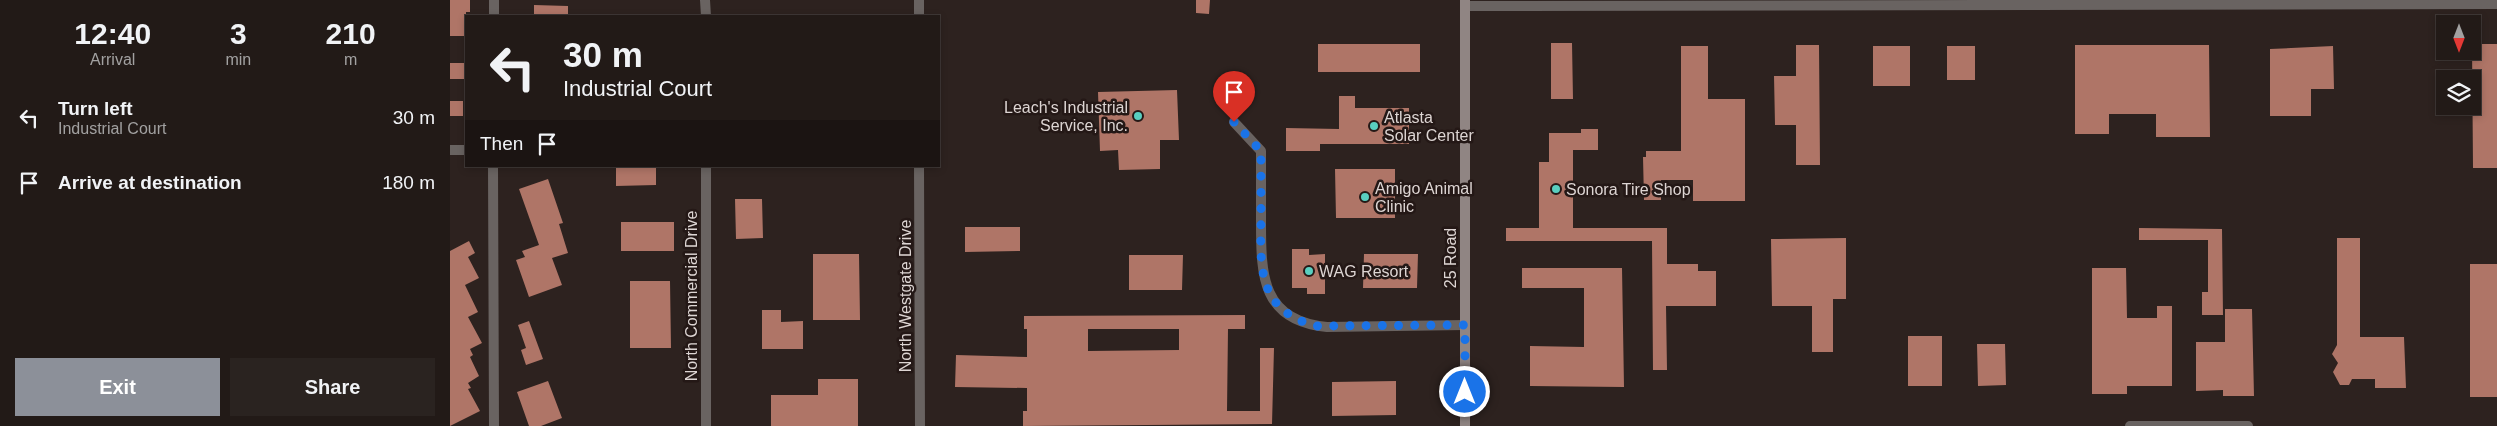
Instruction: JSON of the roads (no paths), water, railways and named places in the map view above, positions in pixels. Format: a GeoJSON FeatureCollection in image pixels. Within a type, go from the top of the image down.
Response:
{"type":"FeatureCollection","features":[{"type":"Feature","properties":{"kind":"main road","name":"25 Road"},"geometry":{"type":"LineString","coordinates":[[1465,3],[1465,426]]}},
{"type":"Feature","properties":{"kind":"street"},"geometry":{"type":"LineString","coordinates":[[494,0],[494,15]]}},
{"type":"Feature","properties":{"kind":"street"},"geometry":{"type":"LineString","coordinates":[[706,0],[706,15]]}},
{"type":"Feature","properties":{"kind":"street"},"geometry":{"type":"LineString","coordinates":[[919,0],[919,15]]}},
{"type":"Feature","properties":{"kind":"street"},"geometry":{"type":"LineString","coordinates":[[1465,3],[2497,4]]}},
{"type":"Feature","properties":{"kind":"street"},"geometry":{"type":"LineString","coordinates":[[1234,122],[1261,151],[1261,265],[1269,293],[1285,312],[1305,323],[1327,326],[1465,325]]}},
{"type":"Feature","properties":{"kind":"street"},"geometry":{"type":"LineString","coordinates":[[450,150],[465,150]]}},
{"type":"Feature","properties":{"kind":"street"},"geometry":{"type":"LineString","coordinates":[[493,167],[494,426]]}},
{"type":"Feature","properties":{"kind":"street","name":"North Commercial Drive"},"geometry":{"type":"LineString","coordinates":[[706,167],[706,426]]}},
{"type":"Feature","properties":{"kind":"street","name":"North Westgate Drive"},"geometry":{"type":"LineString","coordinates":[[919,167],[920,426]]}},
{"type":"Feature","properties":{"kind":"street"},"geometry":{"type":"LineString","coordinates":[[2130,426],[2248,426]]}},
{"type":"Feature","properties":{"kind":"place","name":"Leach's Industrial Service, Inc."},"geometry":{"type":"Point","coordinates":[1138,116]}},
{"type":"Feature","properties":{"kind":"place","name":"Atlasta Solar Center"},"geometry":{"type":"Point","coordinates":[1374,126]}},
{"type":"Feature","properties":{"kind":"place","name":"Sonora Tire Shop"},"geometry":{"type":"Point","coordinates":[1556,189]}},
{"type":"Feature","properties":{"kind":"place","name":"Amigo Animal Clinic"},"geometry":{"type":"Point","coordinates":[1365,197]}},
{"type":"Feature","properties":{"kind":"place","name":"WAG Resort"},"geometry":{"type":"Point","coordinates":[1309,271]}}]}
